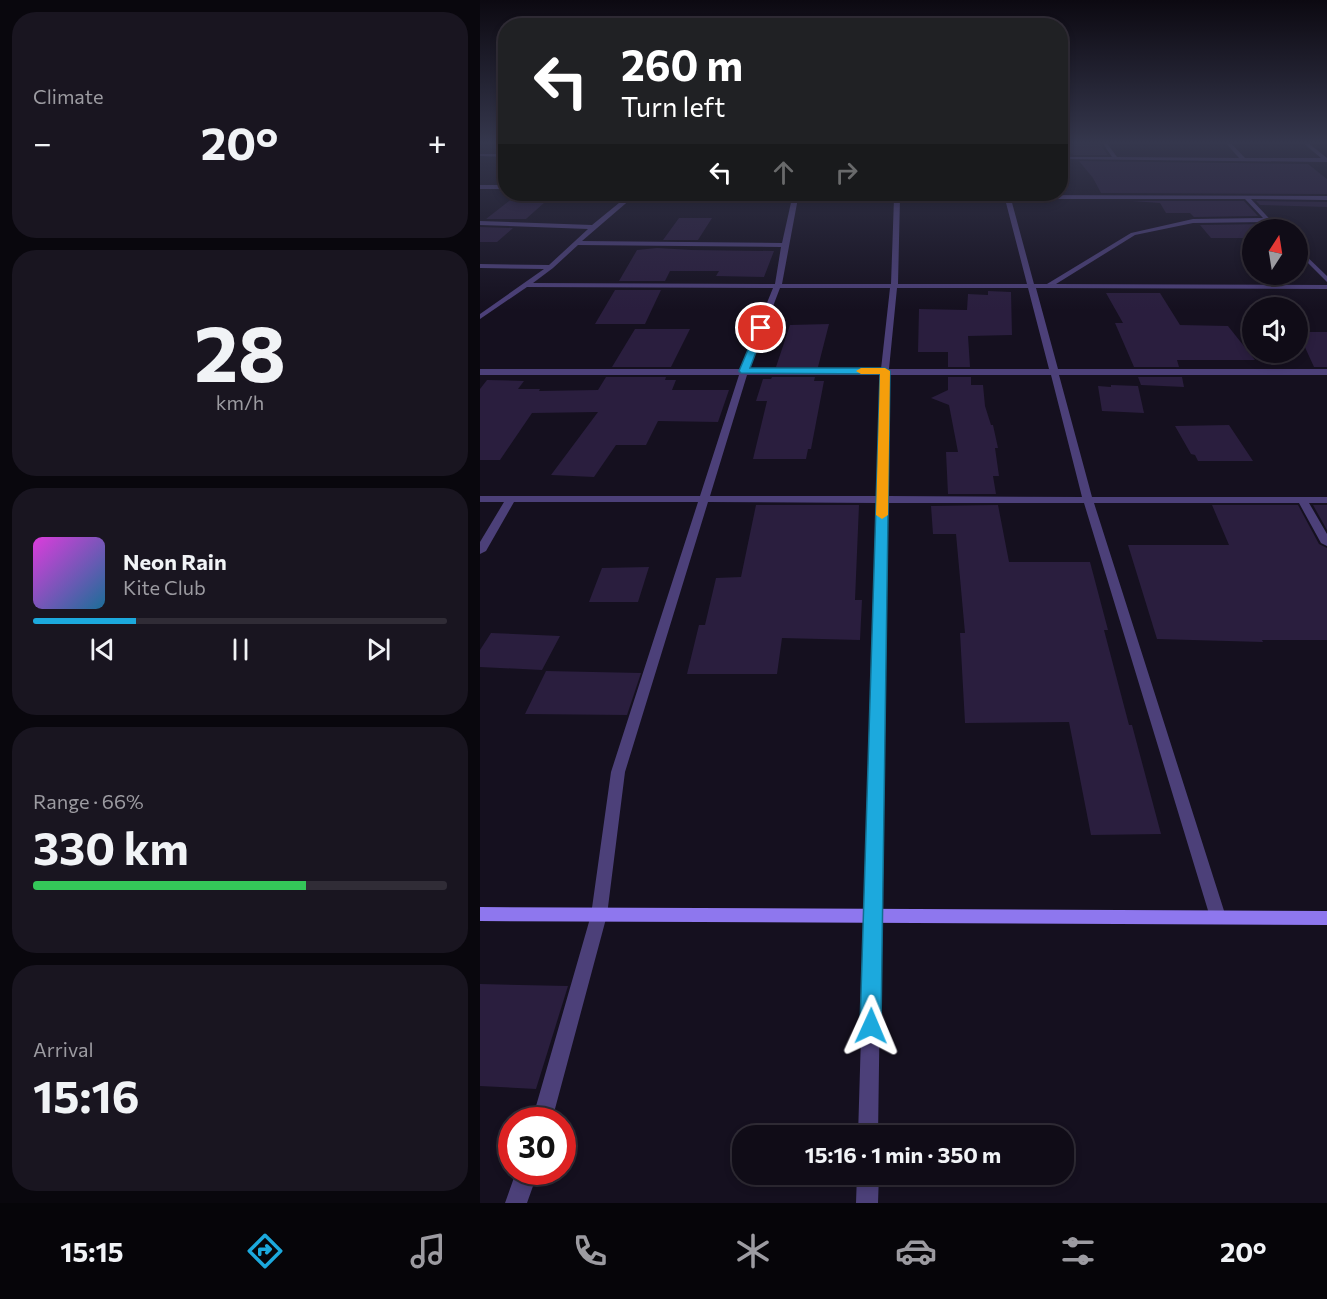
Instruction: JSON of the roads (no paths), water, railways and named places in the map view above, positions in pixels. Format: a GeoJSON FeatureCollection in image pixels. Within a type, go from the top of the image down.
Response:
{"type":"FeatureCollection","features":[{"type":"Feature","properties":{"kind":"street"},"geometry":{"type":"LineString","coordinates":[[1247,198],[1268,219]]}},
{"type":"Feature","properties":{"kind":"street"},"geometry":{"type":"LineString","coordinates":[[480,317],[551,267],[625,201]]}},
{"type":"Feature","properties":{"kind":"street"},"geometry":{"type":"LineString","coordinates":[[546,1107],[598,915],[618,772],[744,371],[778,285],[795,201]]}},
{"type":"Feature","properties":{"kind":"street"},"geometry":{"type":"LineString","coordinates":[[868,1125],[885,371],[894,286],[897,201]]}},
{"type":"Feature","properties":{"kind":"street"},"geometry":{"type":"LineString","coordinates":[[1010,201],[1088,500],[1218,917]]}},
{"type":"Feature","properties":{"kind":"street"},"geometry":{"type":"LineString","coordinates":[[1049,286],[1133,234],[1193,221],[1242,220]]}},
{"type":"Feature","properties":{"kind":"street"},"geometry":{"type":"LineString","coordinates":[[480,223],[593,227]]}},
{"type":"Feature","properties":{"kind":"street"},"geometry":{"type":"LineString","coordinates":[[578,243],[785,245]]}},
{"type":"Feature","properties":{"kind":"street"},"geometry":{"type":"LineString","coordinates":[[1308,260],[1327,280]]}},
{"type":"Feature","properties":{"kind":"street"},"geometry":{"type":"LineString","coordinates":[[480,266],[551,267]]}},
{"type":"Feature","properties":{"kind":"street"},"geometry":{"type":"LineString","coordinates":[[527,285],[1327,287]]}},
{"type":"Feature","properties":{"kind":"street"},"geometry":{"type":"LineString","coordinates":[[480,372],[1327,372]]}},
{"type":"Feature","properties":{"kind":"street"},"geometry":{"type":"LineString","coordinates":[[480,499],[1327,500]]}},
{"type":"Feature","properties":{"kind":"street"},"geometry":{"type":"LineString","coordinates":[[480,551],[511,499]]}},
{"type":"Feature","properties":{"kind":"street"},"geometry":{"type":"LineString","coordinates":[[1302,500],[1327,543]]}},
{"type":"Feature","properties":{"kind":"street"},"geometry":{"type":"LineString","coordinates":[[480,914],[1327,918]]}},
{"type":"Feature","properties":{"kind":"street"},"geometry":{"type":"LineString","coordinates":[[516,1203],[522,1185]]}},
{"type":"Feature","properties":{"kind":"street"},"geometry":{"type":"LineString","coordinates":[[867,1203],[868,1185]]}}]}
